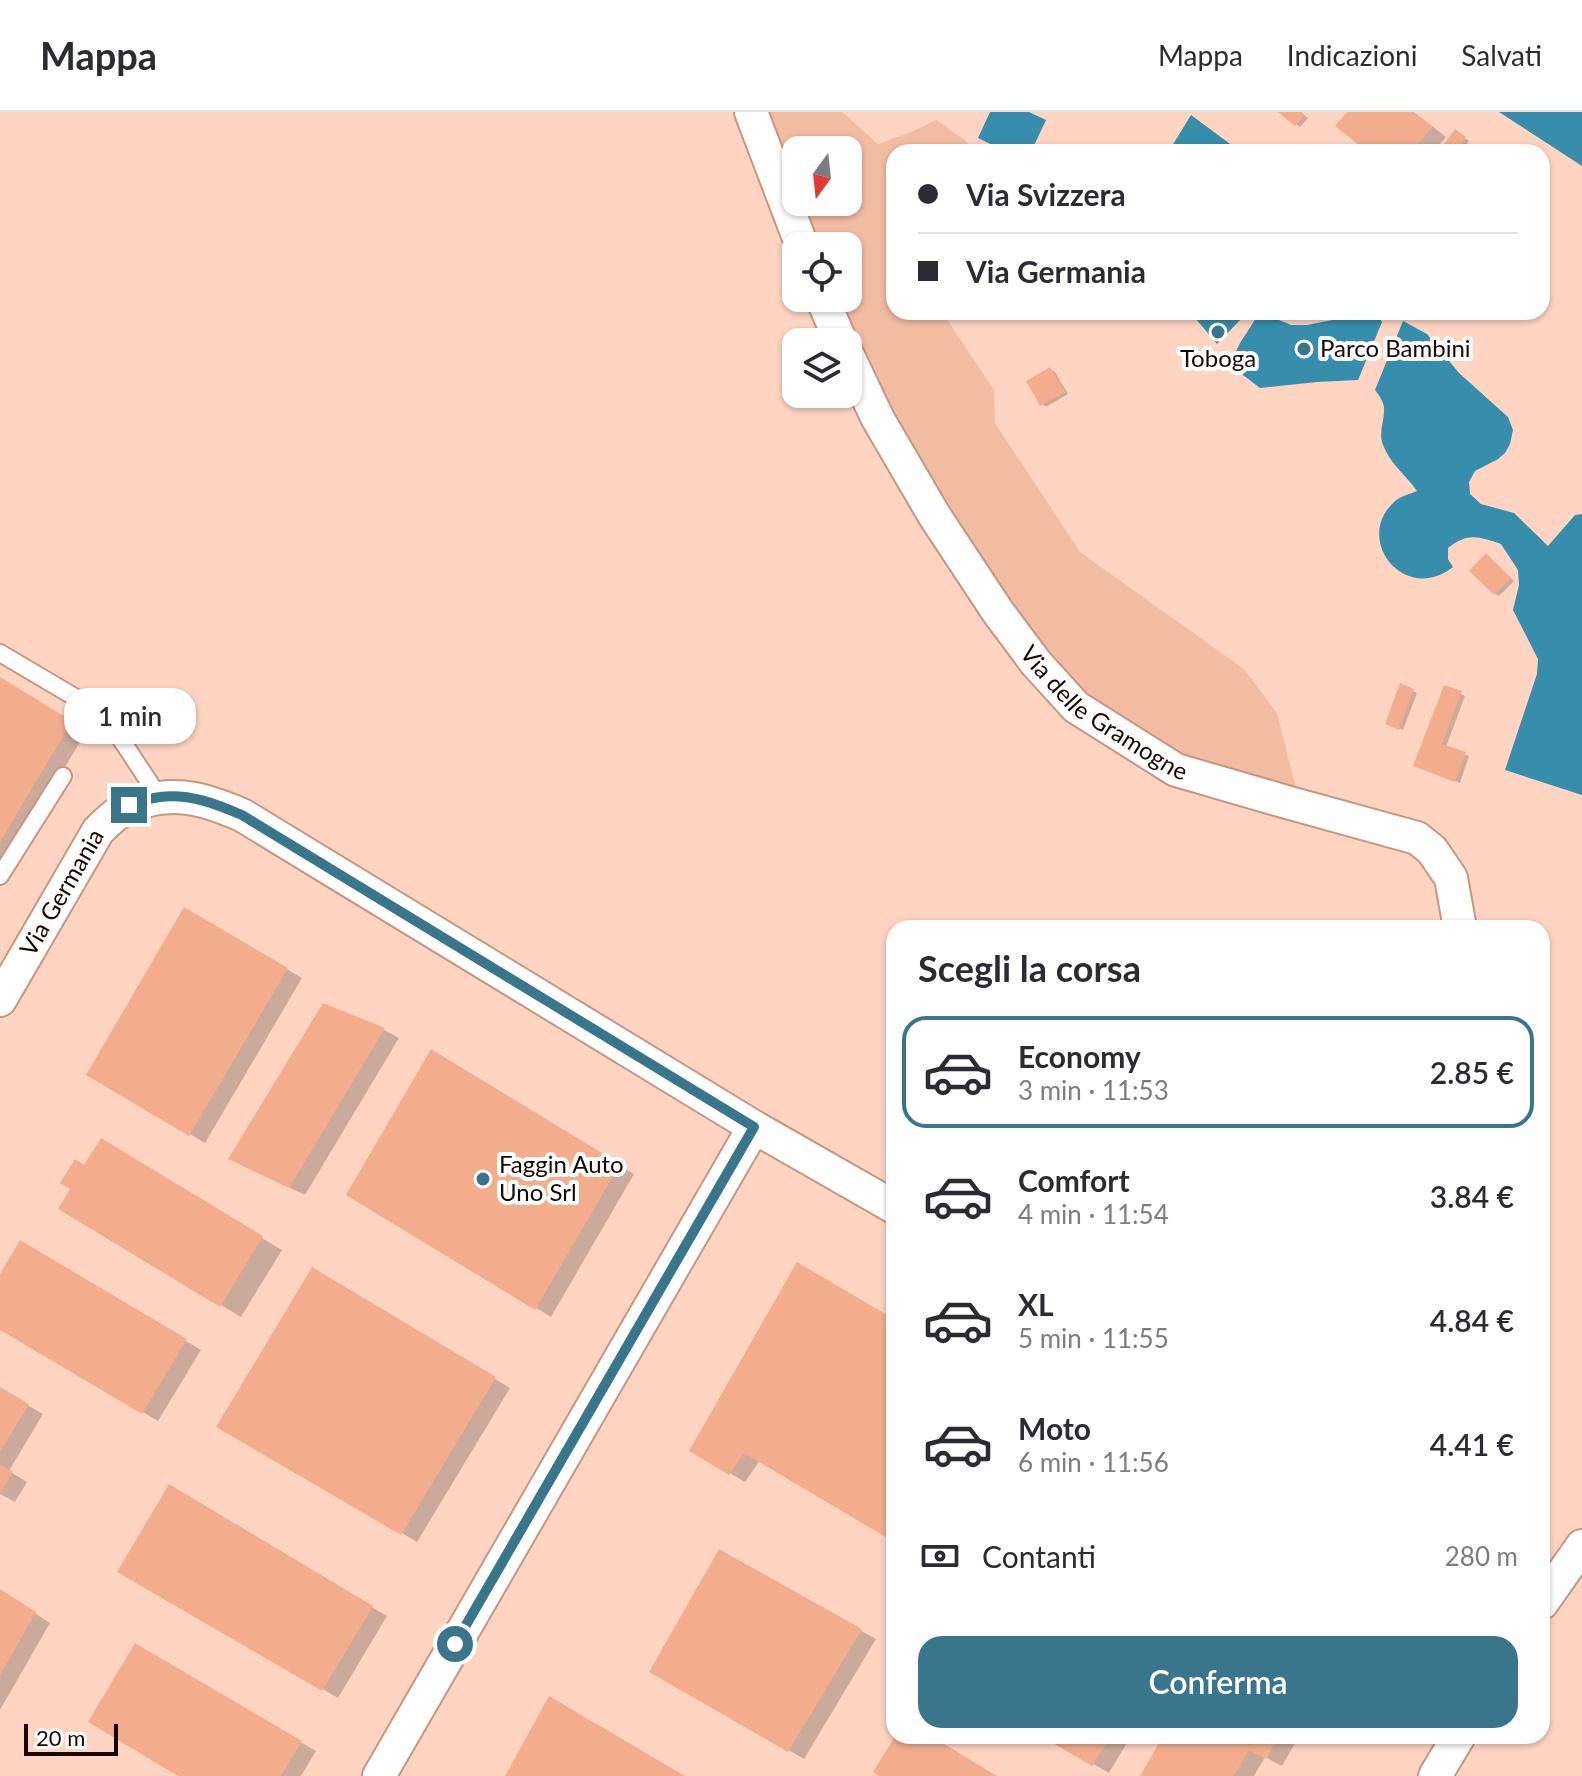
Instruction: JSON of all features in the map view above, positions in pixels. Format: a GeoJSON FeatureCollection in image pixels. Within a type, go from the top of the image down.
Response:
{"type":"FeatureCollection","features":[{"type":"Feature","properties":{"kind":"street"},"geometry":{"type":"LineString","coordinates":[[751,112],[797,232]]}},
{"type":"Feature","properties":{"kind":"street","name":"Via delle Gramogne"},"geometry":{"type":"LineString","coordinates":[[862,385],[934,515],[998,612],[1036,663],[1076,707],[1176,770],[1417,838],[1432,850],[1451,878],[1459,920]]}},
{"type":"Feature","properties":{"kind":"street","name":"Via Germania"},"geometry":{"type":"LineString","coordinates":[[0,1000],[98,831],[110,819],[129,805],[159,797],[179,796],[211,802],[242,815],[754,1127],[886,1202]]}},
{"type":"Feature","properties":{"kind":"street"},"geometry":{"type":"LineString","coordinates":[[379,1776],[754,1127]]}},
{"type":"Feature","properties":{"kind":"street"},"geometry":{"type":"LineString","coordinates":[[1550,1586],[1582,1546]]}},
{"type":"Feature","properties":{"kind":"street"},"geometry":{"type":"LineString","coordinates":[[1435,1776],[1454,1744]]}},
{"type":"Feature","properties":{"kind":"lane"},"geometry":{"type":"LineString","coordinates":[[0,653],[105,715],[159,797]]}},
{"type":"Feature","properties":{"kind":"lane"},"geometry":{"type":"LineString","coordinates":[[0,876],[63,776]]}},
{"type":"Feature","properties":{"kind":"shaded area"},"geometry":{"type":"Polygon","coordinates":[[[762,112],[842,112],[878,144],[936,120],[966,141],[968,144],[886,144],[886,320],[947,320],[994,390],[995,423],[1080,552],[1244,669],[1277,713],[1296,788],[1179,755],[1086,700],[987,615],[862,356],[862,328],[848,328],[841,312],[862,312],[862,232],[809,232],[802,216],[862,216],[862,136],[782,136],[782,164],[762,112]]]}},
{"type":"Feature","properties":{"kind":"water"},"geometry":{"type":"Polygon","coordinates":[[[990,112],[1029,112],[1046,120],[1035,144],[990,144],[978,138],[990,112]]]}},
{"type":"Feature","properties":{"kind":"water"},"geometry":{"type":"Polygon","coordinates":[[[1499,112],[1582,112],[1582,166],[1499,112]]]}},
{"type":"Feature","properties":{"kind":"water"},"geometry":{"type":"Polygon","coordinates":[[[1191,115],[1230,144],[1173,144],[1191,115]]]}},
{"type":"Feature","properties":{"kind":"water"},"geometry":{"type":"Polygon","coordinates":[[[1197,320],[1240,320],[1217,344],[1197,320]]]}},
{"type":"Feature","properties":{"kind":"water","name":"Parco Bambini"},"geometry":{"type":"Polygon","coordinates":[[[1255,320],[1279,320],[1291,325],[1333,320],[1382,322],[1358,380],[1260,388],[1243,375],[1234,355],[1255,320]]]}},
{"type":"Feature","properties":{"kind":"water"},"geometry":{"type":"Polygon","coordinates":[[[1403,321],[1427,334],[1459,373],[1508,417],[1513,430],[1510,444],[1498,459],[1475,471],[1469,482],[1470,494],[1481,504],[1514,513],[1548,546],[1575,515],[1582,514],[1582,795],[1505,770],[1537,674],[1538,659],[1513,610],[1519,585],[1518,570],[1501,544],[1480,538],[1462,540],[1448,548],[1448,559],[1453,567],[1435,577],[1418,578],[1402,573],[1390,563],[1382,549],[1379,534],[1383,517],[1396,500],[1417,491],[1394,464],[1383,445],[1384,407],[1375,390],[1403,321]]]}},
{"type":"Feature","properties":{"kind":"building"},"geometry":{"type":"Polygon","coordinates":[[[1278,112],[1302,112],[1305,115],[1295,126],[1278,112]]]}},
{"type":"Feature","properties":{"kind":"building"},"geometry":{"type":"Polygon","coordinates":[[[1347,112],[1413,112],[1432,127],[1418,144],[1358,144],[1335,126],[1347,112]]]}},
{"type":"Feature","properties":{"kind":"building"},"geometry":{"type":"Polygon","coordinates":[[[1455,129],[1466,137],[1461,144],[1444,144],[1455,129]]]}},
{"type":"Feature","properties":{"kind":"building"},"geometry":{"type":"Polygon","coordinates":[[[1050,367],[1065,392],[1040,406],[1026,381],[1050,367]]]}},
{"type":"Feature","properties":{"kind":"building"},"geometry":{"type":"Polygon","coordinates":[[[1486,553],[1511,578],[1494,595],[1469,571],[1486,553]]]}},
{"type":"Feature","properties":{"kind":"building"},"geometry":{"type":"Polygon","coordinates":[[[0,677],[72,721],[0,842],[0,677]]]}},
{"type":"Feature","properties":{"kind":"building"},"geometry":{"type":"Polygon","coordinates":[[[1400,683],[1414,689],[1399,730],[1385,724],[1400,683]]]}},
{"type":"Feature","properties":{"kind":"building"},"geometry":{"type":"Polygon","coordinates":[[[1444,685],[1462,691],[1442,744],[1466,752],[1455,782],[1413,766],[1444,685]]]}},
{"type":"Feature","properties":{"kind":"building"},"geometry":{"type":"Polygon","coordinates":[[[184,907],[288,968],[189,1136],[86,1075],[184,907]]]}},
{"type":"Feature","properties":{"kind":"building"},"geometry":{"type":"Polygon","coordinates":[[[323,1003],[385,1028],[289,1188],[228,1159],[323,1003]]]}},
{"type":"Feature","properties":{"kind":"building","name":"Faggin Auto Uno Srl"},"geometry":{"type":"Polygon","coordinates":[[[431,1049],[620,1164],[535,1310],[346,1195],[431,1049]]]}},
{"type":"Feature","properties":{"kind":"building"},"geometry":{"type":"Polygon","coordinates":[[[101,1138],[263,1236],[220,1307],[58,1209],[70,1189],[60,1183],[75,1159],[84,1165],[101,1138]]]}},
{"type":"Feature","properties":{"kind":"building"},"geometry":{"type":"Polygon","coordinates":[[[20,1240],[187,1339],[142,1414],[0,1330],[0,1274],[20,1240]]]}},
{"type":"Feature","properties":{"kind":"building"},"geometry":{"type":"Polygon","coordinates":[[[797,1262],[886,1314],[886,1537],[744,1453],[729,1475],[689,1451],[797,1262]]]}},
{"type":"Feature","properties":{"kind":"building"},"geometry":{"type":"Polygon","coordinates":[[[312,1267],[496,1377],[401,1535],[216,1427],[312,1267]]]}},
{"type":"Feature","properties":{"kind":"building"},"geometry":{"type":"Polygon","coordinates":[[[0,1387],[29,1404],[0,1452],[0,1387]]]}},
{"type":"Feature","properties":{"kind":"building"},"geometry":{"type":"Polygon","coordinates":[[[0,1464],[13,1472],[0,1494],[0,1464]]]}},
{"type":"Feature","properties":{"kind":"building"},"geometry":{"type":"Polygon","coordinates":[[[169,1484],[373,1606],[322,1691],[117,1572],[169,1484]]]}},
{"type":"Feature","properties":{"kind":"building"},"geometry":{"type":"Polygon","coordinates":[[[719,1549],[862,1629],[788,1752],[649,1672],[719,1549]]]}},
{"type":"Feature","properties":{"kind":"building"},"geometry":{"type":"Polygon","coordinates":[[[0,1589],[36,1612],[0,1675],[0,1589]]]}},
{"type":"Feature","properties":{"kind":"building"},"geometry":{"type":"Polygon","coordinates":[[[135,1643],[302,1741],[281,1776],[178,1776],[88,1722],[135,1643]]]}},
{"type":"Feature","properties":{"kind":"building"},"geometry":{"type":"Polygon","coordinates":[[[549,1696],[685,1776],[505,1776],[549,1696]]]}},
{"type":"Feature","properties":{"kind":"building"},"geometry":{"type":"Polygon","coordinates":[[[890,1744],[944,1744],[997,1776],[879,1776],[873,1772],[890,1744]]]}},
{"type":"Feature","properties":{"kind":"building"},"geometry":{"type":"Polygon","coordinates":[[[1055,1744],[1106,1744],[1092,1766],[1055,1744]]]}},
{"type":"Feature","properties":{"kind":"building"},"geometry":{"type":"Polygon","coordinates":[[[1158,1744],[1274,1744],[1266,1759],[1249,1750],[1234,1776],[1140,1776],[1158,1744]]]}},
{"type":"Feature","properties":{"kind":"place","name":"Toboga"},"geometry":{"type":"Point","coordinates":[1218,332]}},
{"type":"Feature","properties":{"kind":"place","name":"Parco Bambini"},"geometry":{"type":"Point","coordinates":[1304,349]}},
{"type":"Feature","properties":{"kind":"place","name":"Faggin Auto Uno Srl"},"geometry":{"type":"Point","coordinates":[483,1179]}},
{"type":"Feature","properties":{"kind":"route"},"geometry":{"type":"LineString","coordinates":[[129,805],[159,797],[179,796],[211,802],[242,815],[754,1127],[455,1644]]}}]}
